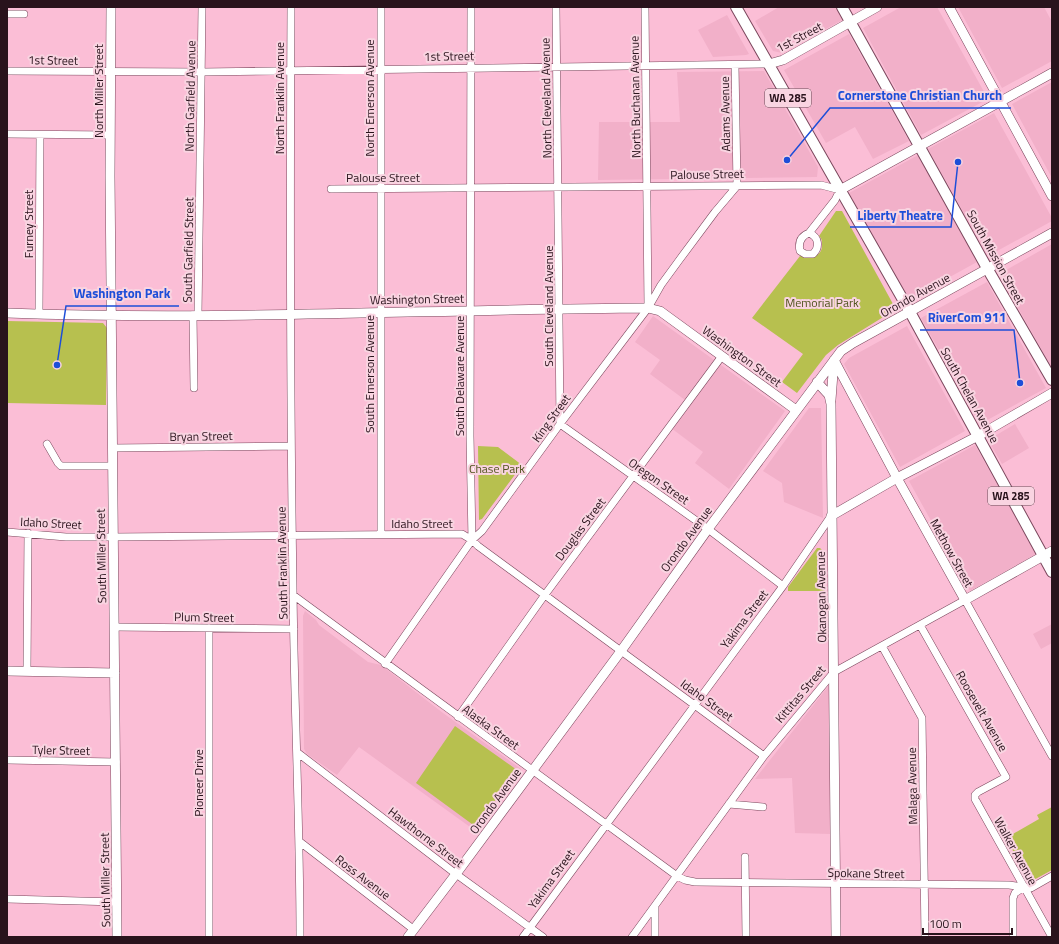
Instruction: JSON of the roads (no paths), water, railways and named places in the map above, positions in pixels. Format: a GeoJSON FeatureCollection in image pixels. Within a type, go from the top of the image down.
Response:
{"type":"FeatureCollection","features":[{"type":"Feature","properties":{"kind":"main road","name":"WA 285"},"geometry":{"type":"LineString","coordinates":[[736,7],[840,190]]}},
{"type":"Feature","properties":{"kind":"main road","name":"South Mission Street"},"geometry":{"type":"LineString","coordinates":[[842,7],[987,268],[1052,380]]}},
{"type":"Feature","properties":{"kind":"main road","name":"South Chelan Avenue"},"geometry":{"type":"LineString","coordinates":[[840,190],[910,312],[978,436],[1048,554],[1052,572]]}},
{"type":"Feature","properties":{"kind":"street","name":"North Miller Street"},"geometry":{"type":"LineString","coordinates":[[110,176],[111,7]]}},
{"type":"Feature","properties":{"kind":"street","name":"North Garfield Avenue"},"geometry":{"type":"LineString","coordinates":[[200,185],[202,7]]}},
{"type":"Feature","properties":{"kind":"street","name":"North Franklin Avenue"},"geometry":{"type":"LineString","coordinates":[[290,189],[291,7]]}},
{"type":"Feature","properties":{"kind":"street","name":"North Emerson Avenue"},"geometry":{"type":"LineString","coordinates":[[380,189],[381,7]]}},
{"type":"Feature","properties":{"kind":"street","name":"South Delaware Avenue"},"geometry":{"type":"LineString","coordinates":[[471,7],[470,436],[472,540]]}},
{"type":"Feature","properties":{"kind":"street","name":"North Cleveland Avenue"},"geometry":{"type":"LineString","coordinates":[[556,7],[558,188]]}},
{"type":"Feature","properties":{"kind":"street","name":"North Buchanan Avenue"},"geometry":{"type":"LineString","coordinates":[[645,7],[648,308]]}},
{"type":"Feature","properties":{"kind":"street","name":"1st Street"},"geometry":{"type":"LineString","coordinates":[[7,71],[202,72],[769,64],[783,60],[876,7]]}},
{"type":"Feature","properties":{"kind":"street"},"geometry":{"type":"LineString","coordinates":[[949,7],[1052,196]]}},
{"type":"Feature","properties":{"kind":"street"},"geometry":{"type":"LineString","coordinates":[[7,14],[24,14]]}},
{"type":"Feature","properties":{"kind":"street","name":"Adams Avenue"},"geometry":{"type":"LineString","coordinates":[[735,65],[737,186]]}},
{"type":"Feature","properties":{"kind":"street"},"geometry":{"type":"LineString","coordinates":[[809,233],[835,200],[840,190],[1052,73]]}},
{"type":"Feature","properties":{"kind":"street"},"geometry":{"type":"LineString","coordinates":[[7,134],[110,135]]}},
{"type":"Feature","properties":{"kind":"street","name":"Furney Street"},"geometry":{"type":"LineString","coordinates":[[39,314],[40,135]]}},
{"type":"Feature","properties":{"kind":"street","name":"South Miller Street"},"geometry":{"type":"LineString","coordinates":[[110,176],[117,937]]}},
{"type":"Feature","properties":{"kind":"street","name":"South Garfield Street"},"geometry":{"type":"LineString","coordinates":[[194,388],[200,185]]}},
{"type":"Feature","properties":{"kind":"street","name":"Palouse Street"},"geometry":{"type":"LineString","coordinates":[[331,189],[821,185],[840,190]]}},
{"type":"Feature","properties":{"kind":"street","name":"King Street"},"geometry":{"type":"LineString","coordinates":[[386,664],[472,540],[482,531],[560,424],[648,308],[661,285],[715,212],[737,186]]}},
{"type":"Feature","properties":{"kind":"street","name":"South Cleveland Avenue"},"geometry":{"type":"LineString","coordinates":[[558,188],[560,424]]}},
{"type":"Feature","properties":{"kind":"street","name":"South Franklin Avenue"},"geometry":{"type":"LineString","coordinates":[[290,189],[292,535],[300,842],[300,937]]}},
{"type":"Feature","properties":{"kind":"street","name":"South Emerson Avenue"},"geometry":{"type":"LineString","coordinates":[[380,189],[381,534]]}},
{"type":"Feature","properties":{"kind":"street","name":"Orondo Avenue"},"geometry":{"type":"LineString","coordinates":[[411,933],[621,651],[708,529],[841,351],[1052,233]]}},
{"type":"Feature","properties":{"kind":"street","name":"Washington Street"},"geometry":{"type":"LineString","coordinates":[[7,313],[111,316],[559,308],[648,308],[660,312],[796,410]]}},
{"type":"Feature","properties":{"kind":"street","name":"Douglas Street"},"geometry":{"type":"LineString","coordinates":[[458,717],[544,596],[722,356]]}},
{"type":"Feature","properties":{"kind":"street"},"geometry":{"type":"LineString","coordinates":[[831,404],[834,360]]}},
{"type":"Feature","properties":{"kind":"street","name":"Methow Street"},"geometry":{"type":"LineString","coordinates":[[834,360],[897,478],[1052,756]]}},
{"type":"Feature","properties":{"kind":"street","name":"Okanogan Avenue"},"geometry":{"type":"LineString","coordinates":[[817,382],[829,396],[831,404],[836,937]]}},
{"type":"Feature","properties":{"kind":"street","name":"Yakima Street"},"geometry":{"type":"LineString","coordinates":[[523,937],[783,586],[831,516],[897,478],[978,436],[1052,393]]}},
{"type":"Feature","properties":{"kind":"street","name":"Oregon Street"},"geometry":{"type":"LineString","coordinates":[[560,424],[708,529],[783,586]]}},
{"type":"Feature","properties":{"kind":"street"},"geometry":{"type":"LineString","coordinates":[[47,444],[58,463],[62,466],[113,466]]}},
{"type":"Feature","properties":{"kind":"street","name":"Bryan Street"},"geometry":{"type":"LineString","coordinates":[[112,448],[291,446]]}},
{"type":"Feature","properties":{"kind":"street","name":"Idaho Street"},"geometry":{"type":"LineString","coordinates":[[7,532],[66,536],[113,537],[462,534],[472,540],[544,596],[764,756]]}},
{"type":"Feature","properties":{"kind":"street"},"geometry":{"type":"LineString","coordinates":[[28,534],[28,671]]}},
{"type":"Feature","properties":{"kind":"street","name":"Kittitas Street"},"geometry":{"type":"LineString","coordinates":[[632,937],[764,756],[834,672],[1048,554]]}},
{"type":"Feature","properties":{"kind":"street","name":"Alaska Street"},"geometry":{"type":"LineString","coordinates":[[293,595],[677,876]]}},
{"type":"Feature","properties":{"kind":"street","name":"Roosevelt Avenue"},"geometry":{"type":"LineString","coordinates":[[920,625],[1006,777],[975,795]]}},
{"type":"Feature","properties":{"kind":"street","name":"Plum Street"},"geometry":{"type":"LineString","coordinates":[[114,627],[294,629]]}},
{"type":"Feature","properties":{"kind":"street","name":"Pioneer Drive"},"geometry":{"type":"LineString","coordinates":[[209,628],[209,937]]}},
{"type":"Feature","properties":{"kind":"street","name":"Malaga Avenue"},"geometry":{"type":"LineString","coordinates":[[882,646],[922,718],[925,937]]}},
{"type":"Feature","properties":{"kind":"street"},"geometry":{"type":"LineString","coordinates":[[7,671],[115,672]]}},
{"type":"Feature","properties":{"kind":"street","name":"Hawthorne Street"},"geometry":{"type":"LineString","coordinates":[[298,753],[456,874],[543,937]]}},
{"type":"Feature","properties":{"kind":"street","name":"Tyler Street"},"geometry":{"type":"LineString","coordinates":[[7,760],[116,762]]}},
{"type":"Feature","properties":{"kind":"street","name":"Walker Avenue"},"geometry":{"type":"LineString","coordinates":[[975,795],[975,800],[1052,937]]}},
{"type":"Feature","properties":{"kind":"street"},"geometry":{"type":"LineString","coordinates":[[729,804],[763,807]]}},
{"type":"Feature","properties":{"kind":"street","name":"Ross Avenue"},"geometry":{"type":"LineString","coordinates":[[300,842],[411,933]]}},
{"type":"Feature","properties":{"kind":"street"},"geometry":{"type":"LineString","coordinates":[[745,857],[746,937]]}},
{"type":"Feature","properties":{"kind":"street","name":"Spokane Street"},"geometry":{"type":"LineString","coordinates":[[677,876],[684,880],[695,882],[1008,885],[1031,888],[1052,876]]}},
{"type":"Feature","properties":{"kind":"street"},"geometry":{"type":"LineString","coordinates":[[1013,937],[1013,898],[1016,893],[1024,887]]}},
{"type":"Feature","properties":{"kind":"street"},"geometry":{"type":"LineString","coordinates":[[7,899],[117,902]]}},
{"type":"Feature","properties":{"kind":"street"},"geometry":{"type":"LineString","coordinates":[[655,907],[655,937]]}},
{"type":"Feature","properties":{"kind":"place","name":"Cornerstone Christian Church"},"geometry":{"type":"Point","coordinates":[787,160]}},
{"type":"Feature","properties":{"kind":"place","name":"Liberty Theatre"},"geometry":{"type":"Point","coordinates":[958,162]}},
{"type":"Feature","properties":{"kind":"place","name":"Washington Park"},"geometry":{"type":"Point","coordinates":[57,365]}},
{"type":"Feature","properties":{"kind":"place","name":"RiverCom 911"},"geometry":{"type":"Point","coordinates":[1020,383]}},
{"type":"Feature","properties":{"kind":"park label","name":"Memorial Park"},"geometry":{"type":"Point","coordinates":[822,302]}},
{"type":"Feature","properties":{"kind":"park label","name":"Chase Park"},"geometry":{"type":"Point","coordinates":[497,468]}}]}
